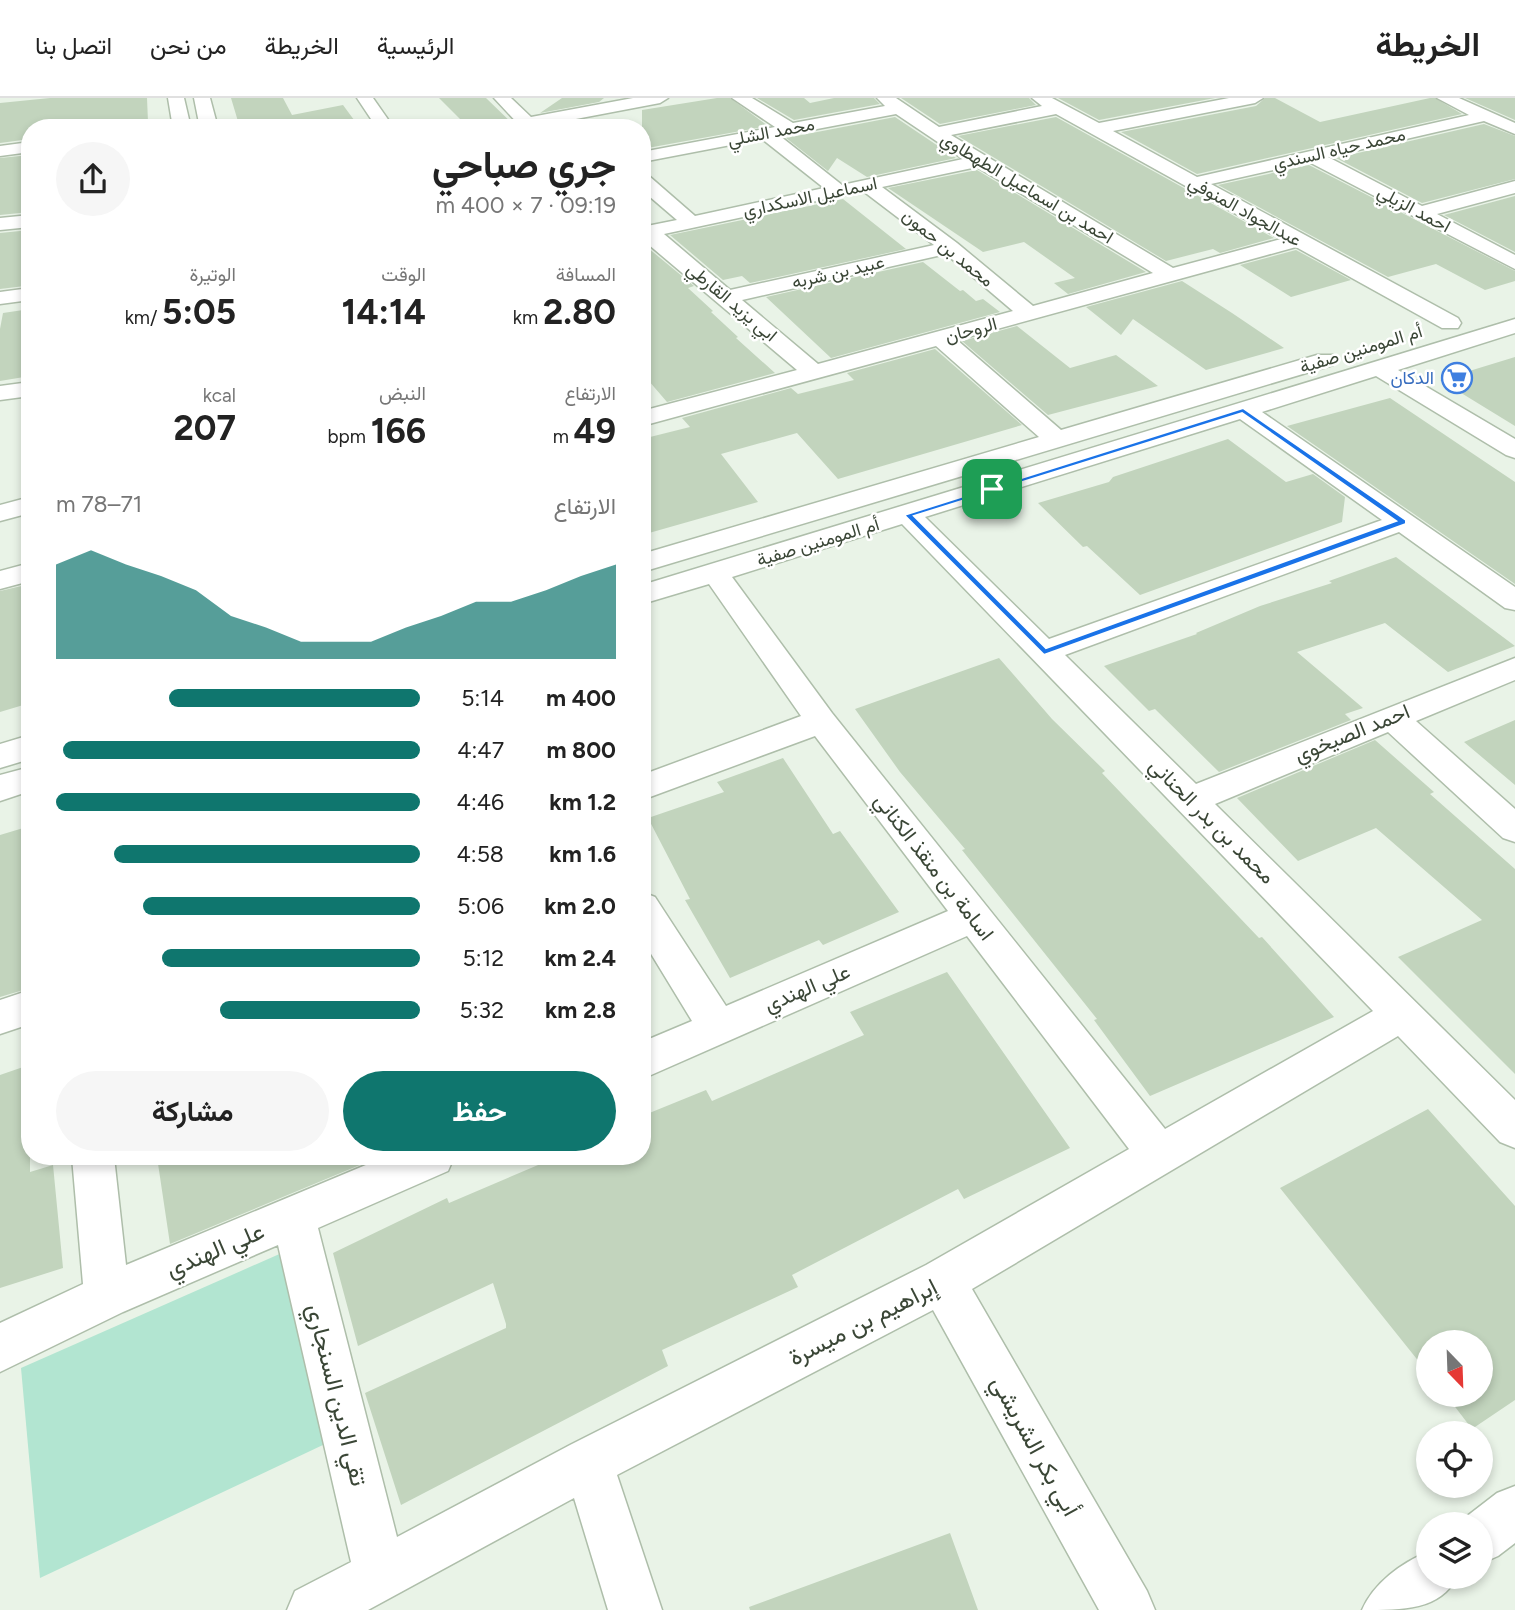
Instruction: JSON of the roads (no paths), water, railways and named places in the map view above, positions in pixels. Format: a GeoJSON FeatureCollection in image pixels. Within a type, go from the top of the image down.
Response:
{"type":"FeatureCollection","features":[{"type":"Feature","properties":{"kind":"street"},"geometry":{"type":"LineString","coordinates":[[176,98],[180,119]]}},
{"type":"Feature","properties":{"kind":"street"},"geometry":{"type":"LineString","coordinates":[[202,98],[207,119]]}},
{"type":"Feature","properties":{"kind":"street"},"geometry":{"type":"LineString","coordinates":[[365,98],[380,119]]}},
{"type":"Feature","properties":{"kind":"street"},"geometry":{"type":"LineString","coordinates":[[502,98],[524,119]]}},
{"type":"Feature","properties":{"kind":"street"},"geometry":{"type":"LineString","coordinates":[[559,119],[660,98]]}},
{"type":"Feature","properties":{"kind":"street"},"geometry":{"type":"LineString","coordinates":[[740,98],[789,128]]}},
{"type":"Feature","properties":{"kind":"street","name":"عبدالجواد المنوفي"},"geometry":{"type":"LineString","coordinates":[[1040,98],[1450,323]]}},
{"type":"Feature","properties":{"kind":"street"},"geometry":{"type":"LineString","coordinates":[[1191,98],[1209,107]]}},
{"type":"Feature","properties":{"kind":"street"},"geometry":{"type":"LineString","coordinates":[[1095,129],[1255,98]]}},
{"type":"Feature","properties":{"kind":"street"},"geometry":{"type":"LineString","coordinates":[[1445,98],[1504,122]]}},
{"type":"Feature","properties":{"kind":"street","name":"محمد الشلي"},"geometry":{"type":"LineString","coordinates":[[651,155],[789,128],[892,103]]}},
{"type":"Feature","properties":{"kind":"street","name":"احمد بن اسماعيل الطهطاوي"},"geometry":{"type":"LineString","coordinates":[[892,103],[979,161],[1170,275]]}},
{"type":"Feature","properties":{"kind":"street"},"geometry":{"type":"LineString","coordinates":[[936,133],[1058,108]]}},
{"type":"Feature","properties":{"kind":"street","name":"محمد حياه السندي"},"geometry":{"type":"LineString","coordinates":[[1193,183],[1312,156],[1504,122]]}},
{"type":"Feature","properties":{"kind":"street"},"geometry":{"type":"LineString","coordinates":[[765,133],[839,191]]}},
{"type":"Feature","properties":{"kind":"street"},"geometry":{"type":"LineString","coordinates":[[0,151],[21,148]]}},
{"type":"Feature","properties":{"kind":"street","name":"احمد الزيلي"},"geometry":{"type":"LineString","coordinates":[[1312,156],[1515,263]]}},
{"type":"Feature","properties":{"kind":"street"},"geometry":{"type":"LineString","coordinates":[[0,163],[21,161]]}},
{"type":"Feature","properties":{"kind":"street","name":"اسماعيل الاسكداري"},"geometry":{"type":"LineString","coordinates":[[651,231],[979,161]]}},
{"type":"Feature","properties":{"kind":"street","name":"محمد بن حمون"},"geometry":{"type":"LineString","coordinates":[[867,185],[950,247],[1028,314]]}},
{"type":"Feature","properties":{"kind":"street"},"geometry":{"type":"LineString","coordinates":[[1419,213],[1515,187]]}},
{"type":"Feature","properties":{"kind":"street"},"geometry":{"type":"LineString","coordinates":[[651,188],[691,222]]}},
{"type":"Feature","properties":{"kind":"street"},"geometry":{"type":"LineString","coordinates":[[0,224],[21,222]]}},
{"type":"Feature","properties":{"kind":"street","name":"ابي يزيد القارطي"},"geometry":{"type":"LineString","coordinates":[[651,237],[814,372]]}},
{"type":"Feature","properties":{"kind":"street","name":"الروحان"},"geometry":{"type":"LineString","coordinates":[[651,412],[814,372],[1299,240]]}},
{"type":"Feature","properties":{"kind":"street","name":"عبيد بن شربه"},"geometry":{"type":"LineString","coordinates":[[726,297],[950,247]]}},
{"type":"Feature","properties":{"kind":"street"},"geometry":{"type":"LineString","coordinates":[[0,298],[21,295]]}},
{"type":"Feature","properties":{"kind":"street","name":"أم المومنين صفية"},"geometry":{"type":"LineString","coordinates":[[651,560],[1450,323],[1489,309]]}},
{"type":"Feature","properties":{"kind":"street","name":"أم المومنين صفية"},"geometry":{"type":"LineString","coordinates":[[651,592],[1515,326]]}},
{"type":"Feature","properties":{"kind":"street"},"geometry":{"type":"LineString","coordinates":[[941,338],[1057,440]]}},
{"type":"Feature","properties":{"kind":"street"},"geometry":{"type":"LineString","coordinates":[[1380,368],[1515,450]]}},
{"type":"Feature","properties":{"kind":"street"},"geometry":{"type":"LineString","coordinates":[[0,393],[21,390]]}},
{"type":"Feature","properties":{"kind":"street"},"geometry":{"type":"LineString","coordinates":[[0,407],[21,405]]}},
{"type":"Feature","properties":{"kind":"street"},"geometry":{"type":"LineString","coordinates":[[1243,410],[1515,601]]}},
{"type":"Feature","properties":{"kind":"street"},"geometry":{"type":"LineString","coordinates":[[0,513],[21,507]]}},
{"type":"Feature","properties":{"kind":"street","name":"محمد بن بدر الحناني"},"geometry":{"type":"LineString","coordinates":[[908,515],[1515,1128]]}},
{"type":"Feature","properties":{"kind":"street"},"geometry":{"type":"LineString","coordinates":[[1044,652],[1402,522]]}},
{"type":"Feature","properties":{"kind":"street","name":"اسامة بن منقذ الكناني"},"geometry":{"type":"LineString","coordinates":[[716,573],[821,721],[1159,1155]]}},
{"type":"Feature","properties":{"kind":"street"},"geometry":{"type":"LineString","coordinates":[[0,580],[21,574]]}},
{"type":"Feature","properties":{"kind":"street","name":"احمد الصيخوي"},"geometry":{"type":"LineString","coordinates":[[1190,800],[1515,668]]}},
{"type":"Feature","properties":{"kind":"street"},"geometry":{"type":"LineString","coordinates":[[1392,717],[1515,828]]}},
{"type":"Feature","properties":{"kind":"street"},"geometry":{"type":"LineString","coordinates":[[651,785],[821,721]]}},
{"type":"Feature","properties":{"kind":"street"},"geometry":{"type":"LineString","coordinates":[[0,756],[21,750]]}},
{"type":"Feature","properties":{"kind":"street"},"geometry":{"type":"LineString","coordinates":[[0,788],[21,782]]}},
{"type":"Feature","properties":{"kind":"street","name":"علي الهندي"},"geometry":{"type":"LineString","coordinates":[[651,1056],[973,917]]}},
{"type":"Feature","properties":{"kind":"street"},"geometry":{"type":"LineString","coordinates":[[651,921],[718,1026]]}},
{"type":"Feature","properties":{"kind":"street"},"geometry":{"type":"LineString","coordinates":[[0,1017],[21,1010]]}},
{"type":"Feature","properties":{"kind":"street","name":"إبراهيم بن ميسرة"},"geometry":{"type":"LineString","coordinates":[[314,1610],[588,1463],[942,1281],[1402,1014]]}},
{"type":"Feature","properties":{"kind":"street"},"geometry":{"type":"LineString","coordinates":[[94,1165],[107,1296]]}},
{"type":"Feature","properties":{"kind":"street","name":"علي الهندي"},"geometry":{"type":"LineString","coordinates":[[0,1348],[107,1296],[413,1165]]}},
{"type":"Feature","properties":{"kind":"street","name":"تقي الدين السنجاري"},"geometry":{"type":"LineString","coordinates":[[293,1216],[380,1574]]}},
{"type":"Feature","properties":{"kind":"street","name":"أبي بكر الشريشي"},"geometry":{"type":"LineString","coordinates":[[942,1281],[1128,1610]]}},
{"type":"Feature","properties":{"kind":"street"},"geometry":{"type":"LineString","coordinates":[[588,1463],[635,1610]]}},
{"type":"Feature","properties":{"kind":"street"},"geometry":{"type":"LineString","coordinates":[[1493,1528],[1515,1511]]}},
{"type":"Feature","properties":{"kind":"street"},"geometry":{"type":"LineString","coordinates":[[1389,1610],[1416,1589]]}},
{"type":"Feature","properties":{"kind":"place","name":"الدكان"},"geometry":{"type":"Point","coordinates":[1457,378]}}]}
